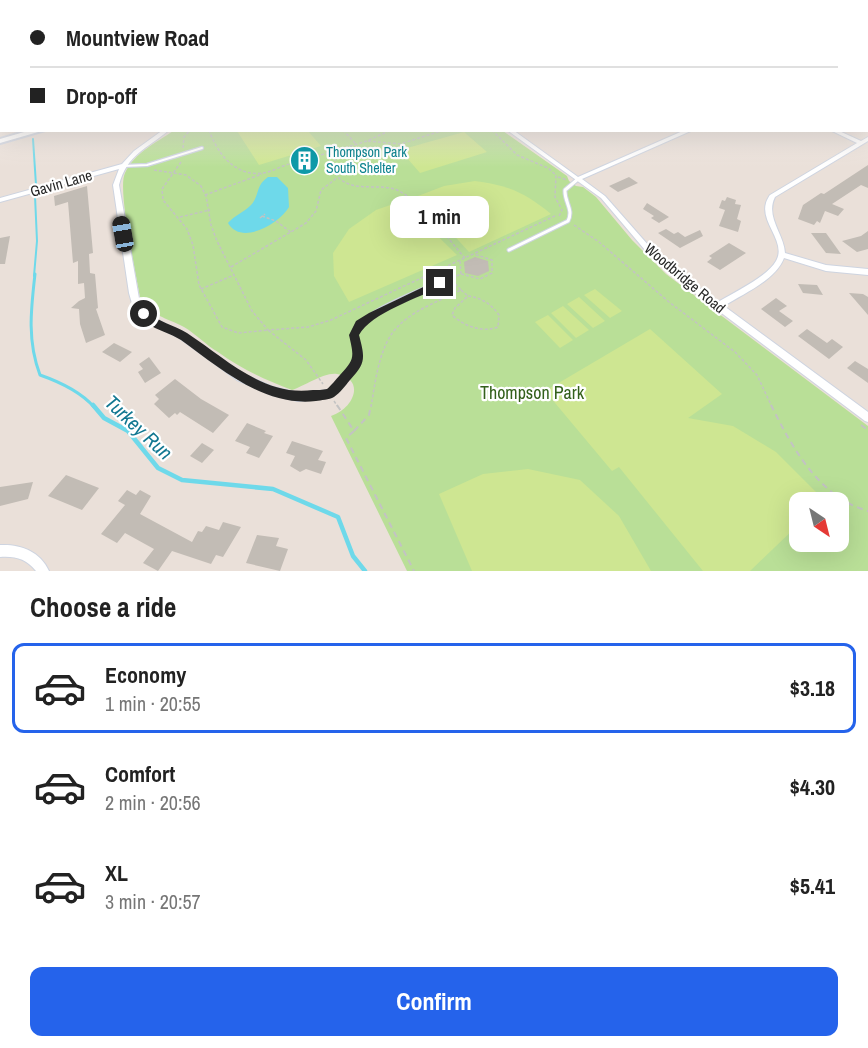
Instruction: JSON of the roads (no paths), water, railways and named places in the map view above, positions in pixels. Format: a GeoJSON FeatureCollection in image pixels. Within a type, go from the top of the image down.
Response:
{"type":"FeatureCollection","features":[{"type":"Feature","properties":{"kind":"main road"},"geometry":{"type":"LineString","coordinates":[[0,141],[34,132]]}},
{"type":"Feature","properties":{"kind":"street"},"geometry":{"type":"LineString","coordinates":[[164,132],[138,150],[122,166],[118,174],[116,194],[136,305],[150,320],[181,335],[240,377],[272,391],[298,397],[329,394]]}},
{"type":"Feature","properties":{"kind":"street","name":"Woodbridge Road"},"geometry":{"type":"LineString","coordinates":[[512,132],[614,207],[635,235],[663,264],[868,418]]}},
{"type":"Feature","properties":{"kind":"street"},"geometry":{"type":"LineString","coordinates":[[578,179],[686,132]]}},
{"type":"Feature","properties":{"kind":"street"},"geometry":{"type":"LineString","coordinates":[[836,132],[861,143]]}},
{"type":"Feature","properties":{"kind":"street"},"geometry":{"type":"LineString","coordinates":[[718,306],[773,270],[780,261],[782,255],[768,214],[770,199],[868,139]]}},
{"type":"Feature","properties":{"kind":"street","name":"Gavin Lane"},"geometry":{"type":"LineString","coordinates":[[0,200],[122,166]]}},
{"type":"Feature","properties":{"kind":"street"},"geometry":{"type":"LineString","coordinates":[[782,255],[826,268],[868,272]]}},
{"type":"Feature","properties":{"kind":"street"},"geometry":{"type":"LineString","coordinates":[[0,551],[21,552],[36,560],[43,571]]}},
{"type":"Feature","properties":{"kind":"lane"},"geometry":{"type":"LineString","coordinates":[[122,166],[147,165],[202,148]]}},
{"type":"Feature","properties":{"kind":"lane"},"geometry":{"type":"LineString","coordinates":[[509,250],[572,217],[572,211],[565,198],[565,189],[578,179]]}},
{"type":"Feature","properties":{"kind":"lane"},"geometry":{"type":"LineString","coordinates":[[329,394],[357,365],[359,354],[354,335],[358,326],[372,316],[440,283]]}},
{"type":"Feature","properties":{"kind":"water"},"geometry":{"type":"Polygon","coordinates":[[[268,177],[277,177],[288,188],[289,207],[277,220],[260,230],[242,233],[234,230],[228,223],[251,205],[259,187],[268,177]]]}},
{"type":"Feature","properties":{"kind":"waterway","name":"Turkey Run"},"geometry":{"type":"LineString","coordinates":[[33,139],[36,185]]}},
{"type":"Feature","properties":{"kind":"waterway","name":"Turkey Run"},"geometry":{"type":"LineString","coordinates":[[34,276],[37,241],[35,196]]}},
{"type":"Feature","properties":{"kind":"waterway","name":"Turkey Run"},"geometry":{"type":"LineString","coordinates":[[35,274],[31,312],[32,337],[40,375],[69,388],[94,407]]}},
{"type":"Feature","properties":{"kind":"waterway","name":"Turkey Run"},"geometry":{"type":"LineString","coordinates":[[93,405],[104,418],[128,431],[158,468],[182,480],[273,489],[338,517],[353,556],[365,571]]}},
{"type":"Feature","properties":{"kind":"place","name":"Thompson Park South Shelter"},"geometry":{"type":"Point","coordinates":[305,160]}},
{"type":"Feature","properties":{"kind":"park label","name":"Thompson Park"},"geometry":{"type":"Point","coordinates":[532,392]}}]}
